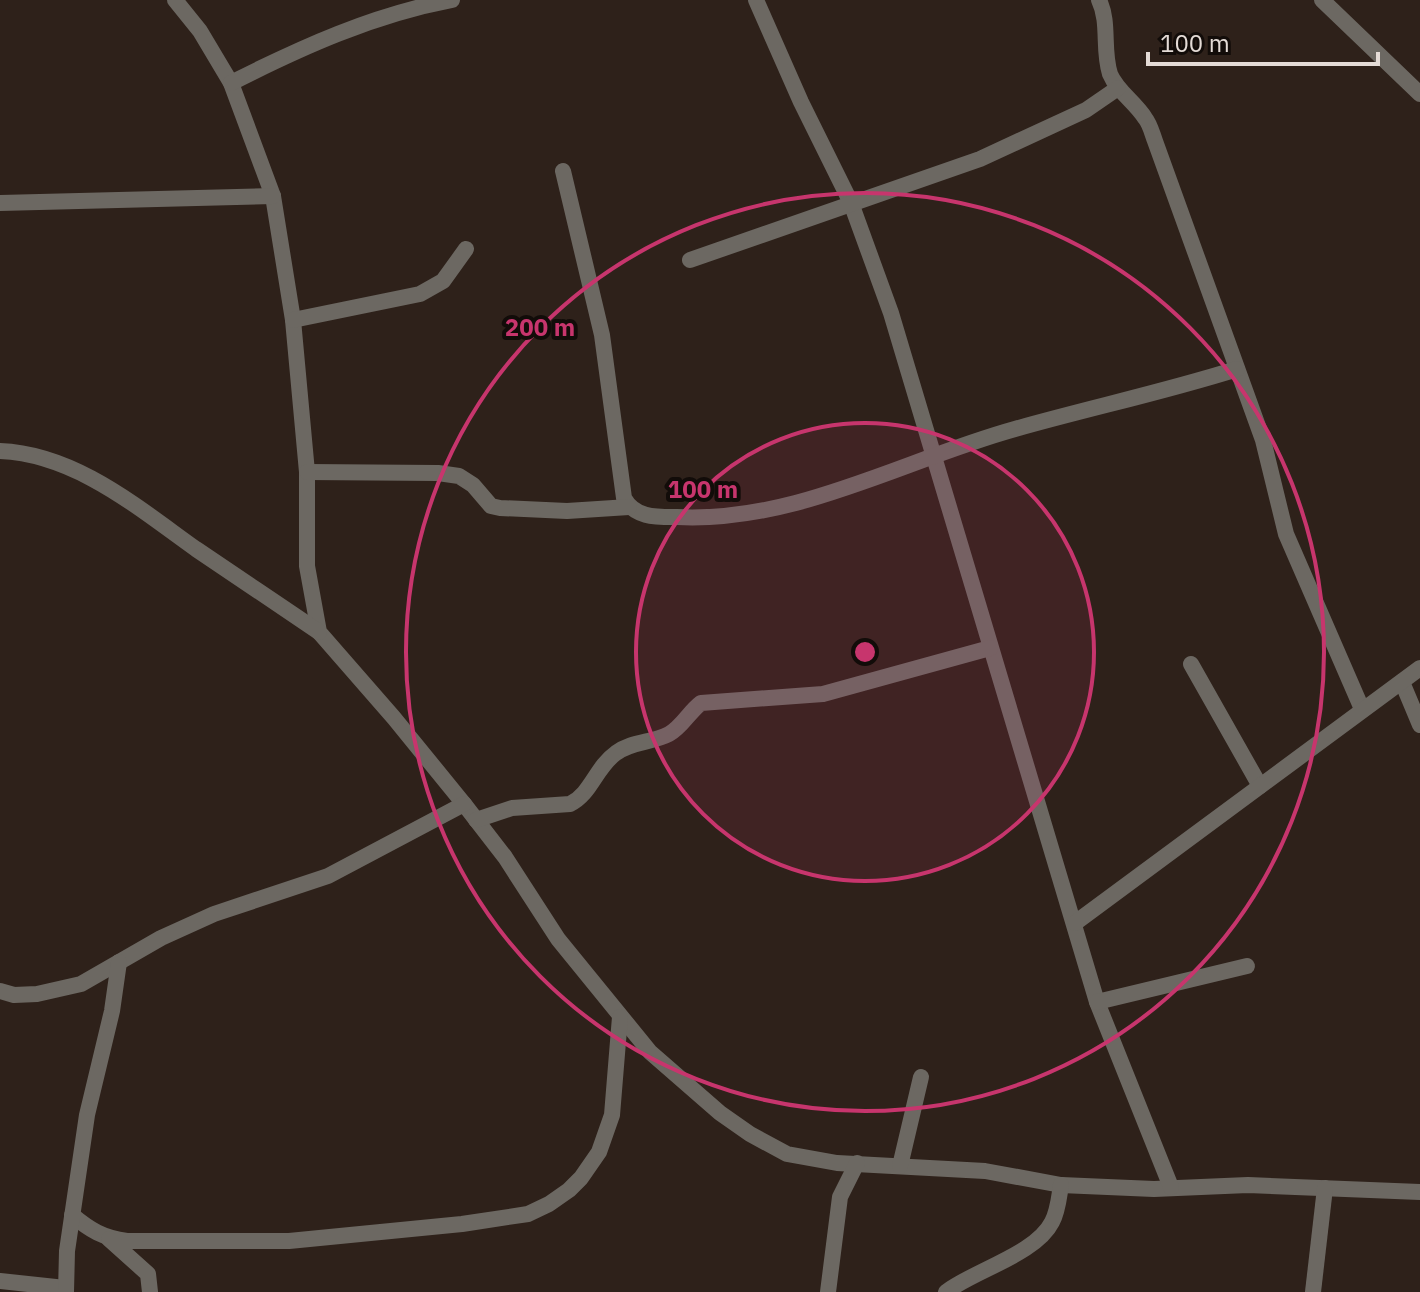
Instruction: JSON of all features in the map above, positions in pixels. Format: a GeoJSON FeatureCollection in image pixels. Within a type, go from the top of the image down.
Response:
{"type":"FeatureCollection","features":[{"type":"Feature","properties":{"kind":"street"},"geometry":{"type":"LineString","coordinates":[[175,0],[200,31],[231,83],[273,196],[293,320],[307,472],[307,566],[319,632]]}},
{"type":"Feature","properties":{"kind":"street"},"geometry":{"type":"LineString","coordinates":[[231,83],[338,32],[412,8],[451,0]]}},
{"type":"Feature","properties":{"kind":"street"},"geometry":{"type":"LineString","coordinates":[[756,0],[801,102],[851,203],[891,313],[1097,1002],[1171,1187]]}},
{"type":"Feature","properties":{"kind":"street"},"geometry":{"type":"LineString","coordinates":[[1099,0],[1105,13],[1105,50],[1110,73],[1118,88],[1146,119],[1263,440],[1286,534],[1362,709]]}},
{"type":"Feature","properties":{"kind":"street"},"geometry":{"type":"LineString","coordinates":[[1322,0],[1420,94]]}},
{"type":"Feature","properties":{"kind":"street"},"geometry":{"type":"LineString","coordinates":[[690,260],[980,159],[1086,110],[1118,88]]}},
{"type":"Feature","properties":{"kind":"street"},"geometry":{"type":"LineString","coordinates":[[563,171],[602,335],[620,480],[629,507]]}},
{"type":"Feature","properties":{"kind":"street"},"geometry":{"type":"LineString","coordinates":[[0,203],[273,196]]}},
{"type":"Feature","properties":{"kind":"street"},"geometry":{"type":"LineString","coordinates":[[293,320],[420,294],[443,281],[466,249]]}},
{"type":"Feature","properties":{"kind":"street"},"geometry":{"type":"LineString","coordinates":[[307,472],[438,473],[459,476],[473,485],[491,506],[500,508],[567,511],[629,507],[638,513],[656,517],[700,518],[773,509],[815,499],[1011,430],[1237,369]]}},
{"type":"Feature","properties":{"kind":"street"},"geometry":{"type":"LineString","coordinates":[[0,451],[23,452],[73,468],[118,494],[319,632],[464,804],[505,857],[558,939],[650,1052],[679,1079],[750,1134],[787,1154],[837,1163],[985,1171],[1061,1185],[1248,1185],[1420,1192]]}},
{"type":"Feature","properties":{"kind":"street"},"geometry":{"type":"LineString","coordinates":[[476,820],[512,808],[578,801],[596,772],[616,753],[639,741],[668,735],[701,703],[823,694],[990,648]]}},
{"type":"Feature","properties":{"kind":"street"},"geometry":{"type":"LineString","coordinates":[[1191,664],[1260,786]]}},
{"type":"Feature","properties":{"kind":"street"},"geometry":{"type":"LineString","coordinates":[[1075,923],[1420,668]]}},
{"type":"Feature","properties":{"kind":"street"},"geometry":{"type":"LineString","coordinates":[[1402,682],[1420,725]]}},
{"type":"Feature","properties":{"kind":"street"},"geometry":{"type":"LineString","coordinates":[[0,991],[25,995],[59,991],[81,984],[161,938],[214,914],[328,876],[464,804]]}},
{"type":"Feature","properties":{"kind":"street"},"geometry":{"type":"LineString","coordinates":[[0,1281],[66,1290],[72,1215],[87,1115],[112,1011],[119,962]]}},
{"type":"Feature","properties":{"kind":"street"},"geometry":{"type":"LineString","coordinates":[[1097,1002],[1247,966]]}},
{"type":"Feature","properties":{"kind":"street"},"geometry":{"type":"LineString","coordinates":[[72,1215],[95,1234],[108,1239],[289,1241],[462,1224],[528,1214],[569,1190],[599,1152],[612,1115],[620,1017]]}},
{"type":"Feature","properties":{"kind":"street"},"geometry":{"type":"LineString","coordinates":[[900,1166],[921,1077]]}},
{"type":"Feature","properties":{"kind":"street"},"geometry":{"type":"LineString","coordinates":[[828,1292],[840,1197],[857,1163]]}},
{"type":"Feature","properties":{"kind":"street"},"geometry":{"type":"LineString","coordinates":[[946,1292],[1030,1245],[1046,1231],[1054,1219],[1061,1185]]}},
{"type":"Feature","properties":{"kind":"street"},"geometry":{"type":"LineString","coordinates":[[1313,1292],[1325,1188]]}},
{"type":"Feature","properties":{"kind":"street"},"geometry":{"type":"LineString","coordinates":[[108,1239],[148,1274],[150,1292]]}}]}
